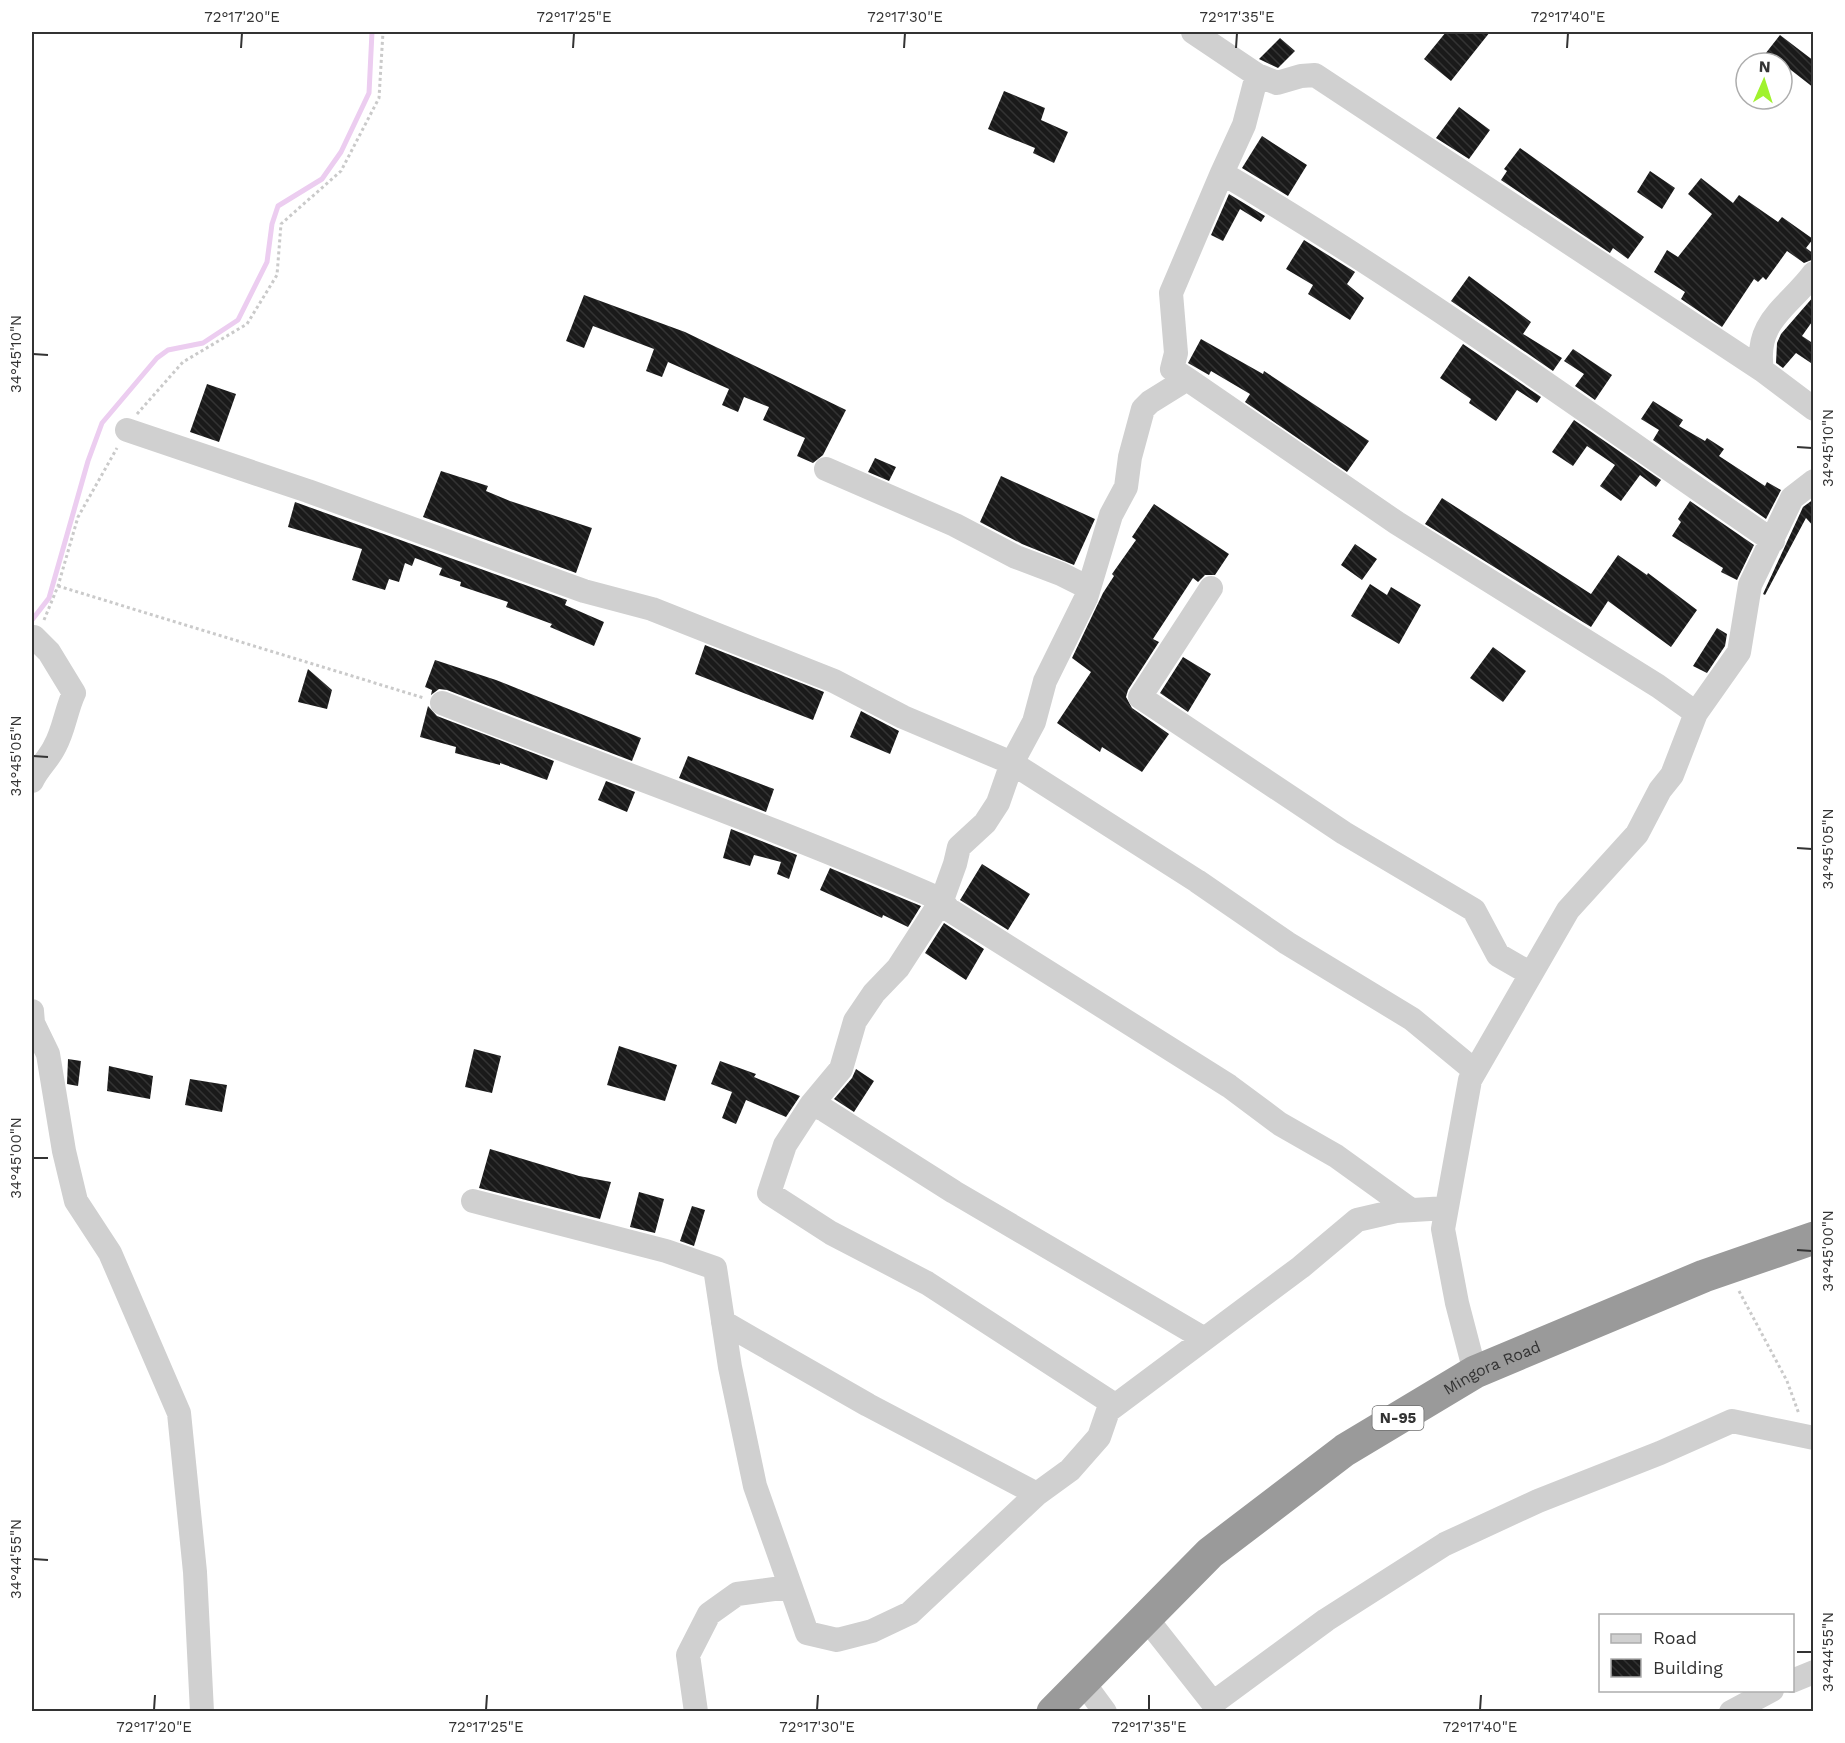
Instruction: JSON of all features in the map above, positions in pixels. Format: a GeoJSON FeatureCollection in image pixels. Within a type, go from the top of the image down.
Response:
{"type":"FeatureCollection","features":[{"type":"Feature","properties":{"kind":"highway","name":"Mingora Road"},"geometry":{"type":"LineString","coordinates":[[1053,1712],[1210,1553],[1346,1449],[1475,1372],[1726,1268],[1814,1238]]}},
{"type":"Feature","properties":{"kind":"street"},"geometry":{"type":"LineString","coordinates":[[1193,32],[1257,75],[1277,83],[1301,76],[1315,75],[1762,370],[1814,409]]}},
{"type":"Feature","properties":{"kind":"street"},"geometry":{"type":"LineString","coordinates":[[1257,75],[1244,125],[1171,293],[1176,353],[1172,369],[1397,523],[1658,686],[1696,713]]}},
{"type":"Feature","properties":{"kind":"street"},"geometry":{"type":"LineString","coordinates":[[1222,173],[1299,219],[1516,361],[1604,425],[1773,541]]}},
{"type":"Feature","properties":{"kind":"street"},"geometry":{"type":"LineString","coordinates":[[1762,370],[1758,348],[1767,328],[1814,273]]}},
{"type":"Feature","properties":{"kind":"street"},"geometry":{"type":"LineString","coordinates":[[1115,1405],[927,1283],[831,1233],[770,1193],[785,1145],[811,1105],[841,1069],[855,1021],[874,993],[898,968],[942,900],[959,847],[985,823],[998,803],[1012,763],[1034,722],[1045,681],[1089,588],[1111,516],[1126,487],[1130,457],[1143,409],[1150,402],[1187,379]]}},
{"type":"Feature","properties":{"kind":"street"},"geometry":{"type":"LineString","coordinates":[[127,430],[308,491],[584,591],[652,609],[834,681],[903,717],[1012,763],[1101,819],[1287,943],[1412,1019],[1475,1071]]}},
{"type":"Feature","properties":{"kind":"street"},"geometry":{"type":"LineString","coordinates":[[826,469],[955,525],[1016,556],[1089,588]]}},
{"type":"Feature","properties":{"kind":"street"},"geometry":{"type":"LineString","coordinates":[[1475,1372],[1457,1303],[1443,1228],[1470,1080],[1568,910],[1637,834],[1660,790],[1672,775],[1696,713],[1738,652],[1750,585],[1792,498],[1814,481]]}},
{"type":"Feature","properties":{"kind":"street"},"geometry":{"type":"LineString","coordinates":[[1211,588],[1140,697],[1344,833],[1474,910],[1498,955],[1531,974]]}},
{"type":"Feature","properties":{"kind":"street"},"geometry":{"type":"LineString","coordinates":[[32,781],[38,767],[55,747],[65,713],[74,693],[49,652],[34,637]]}},
{"type":"Feature","properties":{"kind":"street"},"geometry":{"type":"LineString","coordinates":[[442,703],[570,754],[825,849],[942,900],[948,909],[964,916],[1229,1086],[1280,1124],[1336,1156],[1410,1210]]}},
{"type":"Feature","properties":{"kind":"street"},"geometry":{"type":"LineString","coordinates":[[32,1011],[33,1023],[48,1054],[64,1151],[76,1201],[110,1253],[178,1413],[194,1561],[202,1712]]}},
{"type":"Feature","properties":{"kind":"street"},"geometry":{"type":"LineString","coordinates":[[811,1105],[823,1109],[954,1192],[1203,1338]]}},
{"type":"Feature","properties":{"kind":"street"},"geometry":{"type":"LineString","coordinates":[[473,1201],[666,1251],[715,1268],[723,1322],[755,1486],[807,1633],[837,1640],[872,1631],[909,1613],[1037,1494],[1070,1470],[1099,1437],[1108,1411],[1301,1267],[1357,1220],[1410,1210],[1447,1208]]}},
{"type":"Feature","properties":{"kind":"street"},"geometry":{"type":"LineString","coordinates":[[723,1322],[868,1405],[1037,1494]]}},
{"type":"Feature","properties":{"kind":"street"},"geometry":{"type":"LineString","coordinates":[[1146,1618],[1213,1703],[1326,1620],[1445,1544],[1538,1501],[1660,1453],[1732,1421],[1810,1438]]}},
{"type":"Feature","properties":{"kind":"street"},"geometry":{"type":"LineString","coordinates":[[696,1712],[688,1655],[709,1614],[736,1594],[789,1587]]}},
{"type":"Feature","properties":{"kind":"street"},"geometry":{"type":"LineString","coordinates":[[1794,1680],[1814,1672]]}},
{"type":"Feature","properties":{"kind":"street"},"geometry":{"type":"LineString","coordinates":[[1083,1682],[1105,1712]]}},
{"type":"Feature","properties":{"kind":"street"},"geometry":{"type":"LineString","coordinates":[[1731,1712],[1768,1692]]}},
{"type":"Feature","properties":{"kind":"path"},"geometry":{"type":"LineString","coordinates":[[34,637],[52,605],[78,518],[134,418],[183,362],[247,324],[277,275],[281,224],[341,171],[379,98],[384,32]]}},
{"type":"Feature","properties":{"kind":"path"},"geometry":{"type":"LineString","coordinates":[[58,586],[442,703]]}},
{"type":"Feature","properties":{"kind":"path"},"geometry":{"type":"LineString","coordinates":[[1726,1268],[1787,1381],[1810,1438]]}},
{"type":"Feature","properties":{"kind":"building"},"geometry":{"type":"Polygon","coordinates":[[[1446,32],[1490,32],[1451,81],[1424,59],[1446,32]]]}},
{"type":"Feature","properties":{"kind":"building"},"geometry":{"type":"Polygon","coordinates":[[[1780,35],[1814,61],[1814,88],[1794,72],[1794,51],[1767,51],[1780,35]]]}},
{"type":"Feature","properties":{"kind":"building"},"geometry":{"type":"Polygon","coordinates":[[[1280,38],[1295,51],[1278,68],[1259,59],[1280,38]]]}},
{"type":"Feature","properties":{"kind":"building"},"geometry":{"type":"Polygon","coordinates":[[[1004,91],[1045,108],[1041,120],[1068,132],[1054,163],[1033,153],[1035,148],[988,129],[1004,91]]]}},
{"type":"Feature","properties":{"kind":"building"},"geometry":{"type":"Polygon","coordinates":[[[1459,107],[1490,130],[1469,159],[1436,138],[1459,107]]]}},
{"type":"Feature","properties":{"kind":"building"},"geometry":{"type":"Polygon","coordinates":[[[1262,136],[1307,165],[1288,196],[1242,168],[1262,136]]]}},
{"type":"Feature","properties":{"kind":"building"},"geometry":{"type":"Polygon","coordinates":[[[1520,148],[1644,237],[1628,259],[1613,248],[1610,253],[1501,180],[1507,171],[1504,169],[1520,148]]]}},
{"type":"Feature","properties":{"kind":"building"},"geometry":{"type":"Polygon","coordinates":[[[1650,171],[1675,188],[1662,209],[1637,192],[1650,171]]]}},
{"type":"Feature","properties":{"kind":"building"},"geometry":{"type":"Polygon","coordinates":[[[1701,178],[1733,203],[1739,195],[1778,222],[1782,217],[1813,239],[1806,248],[1814,254],[1814,259],[1804,263],[1787,251],[1766,280],[1763,277],[1758,282],[1754,279],[1722,327],[1681,299],[1685,292],[1654,272],[1667,250],[1678,257],[1712,214],[1688,194],[1701,178]]]}},
{"type":"Feature","properties":{"kind":"building"},"geometry":{"type":"Polygon","coordinates":[[[1229,194],[1265,216],[1261,222],[1240,209],[1223,241],[1211,235],[1229,194]]]}},
{"type":"Feature","properties":{"kind":"building"},"geometry":{"type":"Polygon","coordinates":[[[1304,240],[1355,272],[1347,284],[1364,298],[1350,320],[1308,294],[1313,285],[1286,269],[1304,240]]]}},
{"type":"Feature","properties":{"kind":"building"},"geometry":{"type":"Polygon","coordinates":[[[1469,276],[1531,322],[1523,334],[1562,358],[1553,371],[1451,301],[1469,276]]]}},
{"type":"Feature","properties":{"kind":"building"},"geometry":{"type":"Polygon","coordinates":[[[584,295],[685,332],[846,410],[823,455],[813,463],[797,456],[805,438],[763,420],[769,407],[744,397],[738,412],[722,405],[729,389],[668,362],[662,377],[646,371],[654,349],[593,326],[584,348],[566,341],[584,295]]]}},
{"type":"Feature","properties":{"kind":"building"},"geometry":{"type":"Polygon","coordinates":[[[1814,296],[1814,319],[1802,336],[1814,344],[1814,365],[1796,353],[1783,368],[1776,363],[1777,343],[1781,334],[1814,296]]]}},
{"type":"Feature","properties":{"kind":"building"},"geometry":{"type":"Polygon","coordinates":[[[1201,339],[1263,374],[1264,371],[1369,441],[1347,472],[1245,402],[1250,394],[1211,371],[1209,375],[1188,363],[1201,339]]]}},
{"type":"Feature","properties":{"kind":"building"},"geometry":{"type":"Polygon","coordinates":[[[1463,344],[1541,397],[1537,403],[1517,390],[1496,421],[1469,403],[1471,399],[1440,378],[1463,344]]]}},
{"type":"Feature","properties":{"kind":"building"},"geometry":{"type":"Polygon","coordinates":[[[1573,349],[1612,375],[1595,400],[1575,386],[1584,374],[1564,361],[1573,349]]]}},
{"type":"Feature","properties":{"kind":"building"},"geometry":{"type":"Polygon","coordinates":[[[207,384],[236,394],[219,442],[190,432],[207,384]]]}},
{"type":"Feature","properties":{"kind":"building"},"geometry":{"type":"Polygon","coordinates":[[[1653,401],[1683,420],[1679,426],[1705,441],[1707,438],[1724,449],[1719,456],[1765,486],[1767,482],[1781,490],[1766,519],[1653,440],[1659,430],[1641,419],[1653,401]]]}},
{"type":"Feature","properties":{"kind":"building"},"geometry":{"type":"Polygon","coordinates":[[[1574,420],[1661,480],[1656,487],[1640,475],[1621,501],[1600,486],[1615,465],[1587,446],[1573,466],[1552,452],[1574,420]]]}},
{"type":"Feature","properties":{"kind":"building"},"geometry":{"type":"Polygon","coordinates":[[[875,458],[896,467],[889,481],[868,472],[875,458]]]}},
{"type":"Feature","properties":{"kind":"building"},"geometry":{"type":"Polygon","coordinates":[[[441,471],[488,486],[486,491],[510,501],[592,528],[576,573],[423,517],[441,471]]]}},
{"type":"Feature","properties":{"kind":"building"},"geometry":{"type":"Polygon","coordinates":[[[1001,476],[1095,519],[1074,565],[1022,544],[980,522],[1001,476]]]}},
{"type":"Feature","properties":{"kind":"building"},"geometry":{"type":"Polygon","coordinates":[[[1442,498],[1591,594],[1618,555],[1647,575],[1648,573],[1697,610],[1671,647],[1608,601],[1591,627],[1425,524],[1442,498]]]}},
{"type":"Feature","properties":{"kind":"building"},"geometry":{"type":"Polygon","coordinates":[[[1814,499],[1814,527],[1806,518],[1765,595],[1763,594],[1803,507],[1814,499]]]}},
{"type":"Feature","properties":{"kind":"building"},"geometry":{"type":"Polygon","coordinates":[[[1690,501],[1754,545],[1737,580],[1721,572],[1723,568],[1672,536],[1681,522],[1678,519],[1690,501]]]}},
{"type":"Feature","properties":{"kind":"building"},"geometry":{"type":"Polygon","coordinates":[[[295,502],[567,600],[565,605],[604,622],[594,646],[550,627],[552,624],[506,607],[508,602],[460,586],[461,582],[439,575],[442,568],[415,558],[412,566],[405,563],[399,582],[389,579],[385,590],[352,580],[362,549],[288,527],[295,502]]]}},
{"type":"Feature","properties":{"kind":"building"},"geometry":{"type":"Polygon","coordinates":[[[1154,504],[1229,554],[1215,575],[1205,575],[1198,582],[1193,578],[1153,639],[1159,642],[1128,690],[1126,697],[1132,708],[1169,734],[1142,772],[1102,747],[1100,752],[1057,723],[1091,672],[1072,658],[1103,593],[1114,576],[1112,574],[1136,540],[1132,537],[1154,504]]]}},
{"type":"Feature","properties":{"kind":"building"},"geometry":{"type":"Polygon","coordinates":[[[1355,544],[1377,559],[1362,580],[1341,565],[1355,544]]]}},
{"type":"Feature","properties":{"kind":"building"},"geometry":{"type":"Polygon","coordinates":[[[1370,584],[1387,595],[1391,587],[1421,605],[1399,644],[1351,616],[1370,584]]]}},
{"type":"Feature","properties":{"kind":"building"},"geometry":{"type":"Polygon","coordinates":[[[1717,628],[1727,634],[1725,646],[1707,673],[1693,666],[1717,628]]]}},
{"type":"Feature","properties":{"kind":"building"},"geometry":{"type":"Polygon","coordinates":[[[705,645],[824,692],[813,720],[695,674],[705,645]]]}},
{"type":"Feature","properties":{"kind":"building"},"geometry":{"type":"Polygon","coordinates":[[[1493,647],[1526,671],[1503,702],[1470,678],[1493,647]]]}},
{"type":"Feature","properties":{"kind":"building"},"geometry":{"type":"Polygon","coordinates":[[[1183,657],[1211,674],[1188,712],[1160,693],[1183,657]]]}},
{"type":"Feature","properties":{"kind":"building"},"geometry":{"type":"Polygon","coordinates":[[[435,660],[496,680],[641,738],[632,761],[447,690],[439,689],[431,695],[432,690],[425,687],[435,660]]]}},
{"type":"Feature","properties":{"kind":"building"},"geometry":{"type":"Polygon","coordinates":[[[308,669],[332,690],[327,709],[298,702],[308,669]]]}},
{"type":"Feature","properties":{"kind":"building"},"geometry":{"type":"Polygon","coordinates":[[[428,706],[437,716],[554,761],[547,780],[500,763],[500,765],[455,753],[456,747],[420,737],[428,706]]]}},
{"type":"Feature","properties":{"kind":"building"},"geometry":{"type":"Polygon","coordinates":[[[861,711],[899,731],[890,754],[850,737],[861,711]]]}},
{"type":"Feature","properties":{"kind":"building"},"geometry":{"type":"Polygon","coordinates":[[[688,756],[774,789],[766,812],[679,778],[688,756]]]}},
{"type":"Feature","properties":{"kind":"building"},"geometry":{"type":"Polygon","coordinates":[[[606,781],[635,792],[627,812],[598,800],[606,781]]]}},
{"type":"Feature","properties":{"kind":"building"},"geometry":{"type":"Polygon","coordinates":[[[731,829],[797,855],[789,879],[777,874],[781,862],[754,855],[750,866],[723,858],[731,829]]]}},
{"type":"Feature","properties":{"kind":"building"},"geometry":{"type":"Polygon","coordinates":[[[982,864],[1030,894],[1008,930],[960,900],[982,864]]]}},
{"type":"Feature","properties":{"kind":"building"},"geometry":{"type":"Polygon","coordinates":[[[830,868],[921,906],[908,927],[883,915],[882,918],[820,890],[830,868]]]}},
{"type":"Feature","properties":{"kind":"building"},"geometry":{"type":"Polygon","coordinates":[[[944,923],[984,949],[966,980],[925,953],[944,923]]]}},
{"type":"Feature","properties":{"kind":"building"},"geometry":{"type":"Polygon","coordinates":[[[619,1046],[677,1065],[665,1101],[607,1085],[619,1046]]]}},
{"type":"Feature","properties":{"kind":"building"},"geometry":{"type":"Polygon","coordinates":[[[474,1049],[501,1056],[492,1093],[465,1087],[474,1049]]]}},
{"type":"Feature","properties":{"kind":"building"},"geometry":{"type":"Polygon","coordinates":[[[68,1059],[81,1061],[78,1086],[67,1084],[68,1059]]]}},
{"type":"Feature","properties":{"kind":"building"},"geometry":{"type":"Polygon","coordinates":[[[720,1061],[756,1074],[754,1077],[800,1096],[786,1117],[746,1100],[736,1124],[722,1118],[732,1092],[711,1084],[720,1061]]]}},
{"type":"Feature","properties":{"kind":"building"},"geometry":{"type":"Polygon","coordinates":[[[109,1066],[153,1076],[150,1099],[107,1091],[109,1066]]]}},
{"type":"Feature","properties":{"kind":"building"},"geometry":{"type":"Polygon","coordinates":[[[856,1069],[874,1081],[854,1112],[834,1099],[852,1078],[856,1069]]]}},
{"type":"Feature","properties":{"kind":"building"},"geometry":{"type":"Polygon","coordinates":[[[190,1079],[227,1085],[222,1112],[185,1105],[190,1079]]]}},
{"type":"Feature","properties":{"kind":"building"},"geometry":{"type":"Polygon","coordinates":[[[490,1149],[579,1176],[611,1182],[600,1219],[479,1188],[490,1149]]]}},
{"type":"Feature","properties":{"kind":"building"},"geometry":{"type":"Polygon","coordinates":[[[639,1192],[664,1199],[655,1233],[630,1227],[639,1192]]]}},
{"type":"Feature","properties":{"kind":"building"},"geometry":{"type":"Polygon","coordinates":[[[692,1206],[705,1210],[694,1246],[680,1241],[692,1206]]]}},
{"type":"Feature","properties":{"kind":"waterway"},"geometry":{"type":"LineString","coordinates":[[32,620],[49,598],[88,461],[102,423],[157,358],[168,350],[203,343],[238,320],[267,262],[272,224],[278,206],[322,179],[341,152],[369,93],[372,32]]}}]}
